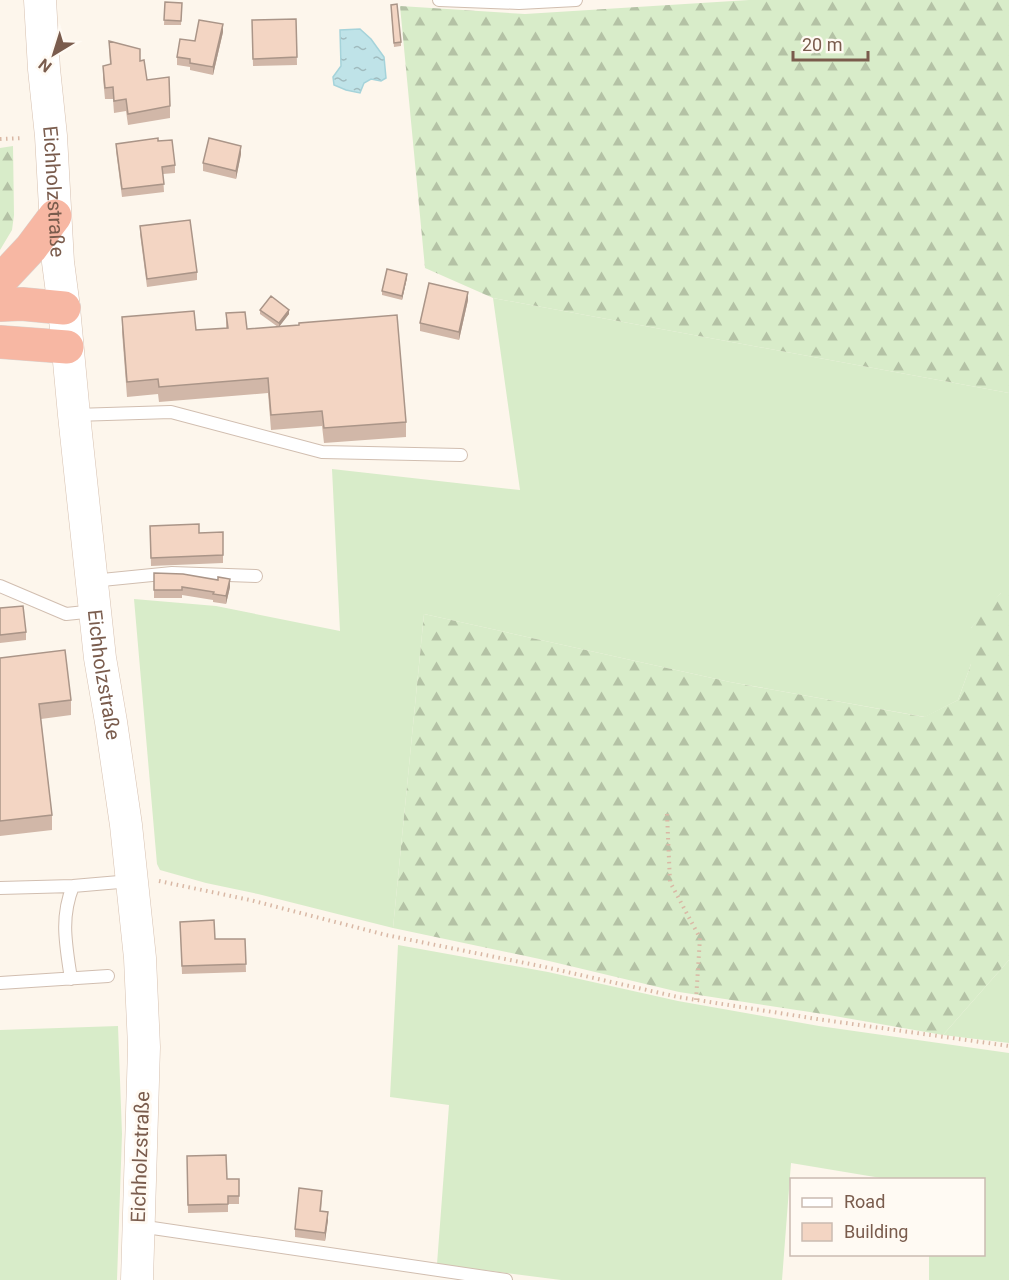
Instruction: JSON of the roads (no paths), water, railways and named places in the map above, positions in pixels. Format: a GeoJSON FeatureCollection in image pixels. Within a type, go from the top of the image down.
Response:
{"type":"FeatureCollection","features":[{"type":"Feature","properties":{"kind":"highway"},"geometry":{"type":"LineString","coordinates":[[0,281],[31,248],[55,216]]}},
{"type":"Feature","properties":{"kind":"highway"},"geometry":{"type":"LineString","coordinates":[[0,306],[22,304],[64,308]]}},
{"type":"Feature","properties":{"kind":"highway"},"geometry":{"type":"LineString","coordinates":[[0,342],[67,347]]}},
{"type":"Feature","properties":{"kind":"main road","name":"Eichholzstraße"},"geometry":{"type":"LineString","coordinates":[[40,0],[58,262],[100,658],[126,825],[140,958],[144,1047],[137,1280]]}},
{"type":"Feature","properties":{"kind":"lane"},"geometry":{"type":"LineString","coordinates":[[439,0],[519,3],[576,0]]}},
{"type":"Feature","properties":{"kind":"lane"},"geometry":{"type":"LineString","coordinates":[[74,415],[171,412],[322,452],[461,455]]}},
{"type":"Feature","properties":{"kind":"lane"},"geometry":{"type":"LineString","coordinates":[[0,586],[66,614],[93,596],[172,573],[256,576]]}},
{"type":"Feature","properties":{"kind":"lane"},"geometry":{"type":"LineString","coordinates":[[0,888],[73,886],[133,881]]}},
{"type":"Feature","properties":{"kind":"lane"},"geometry":{"type":"LineString","coordinates":[[71,979],[64,931],[67,900],[73,886]]}},
{"type":"Feature","properties":{"kind":"lane"},"geometry":{"type":"LineString","coordinates":[[0,983],[108,976]]}},
{"type":"Feature","properties":{"kind":"lane"},"geometry":{"type":"LineString","coordinates":[[138,1226],[506,1280]]}},
{"type":"Feature","properties":{"kind":"water"},"geometry":{"type":"Polygon","coordinates":[[[360,29],[371,39],[384,57],[386,78],[381,81],[371,79],[364,83],[360,93],[334,85],[333,77],[341,66],[340,30],[360,29]]]}}]}
